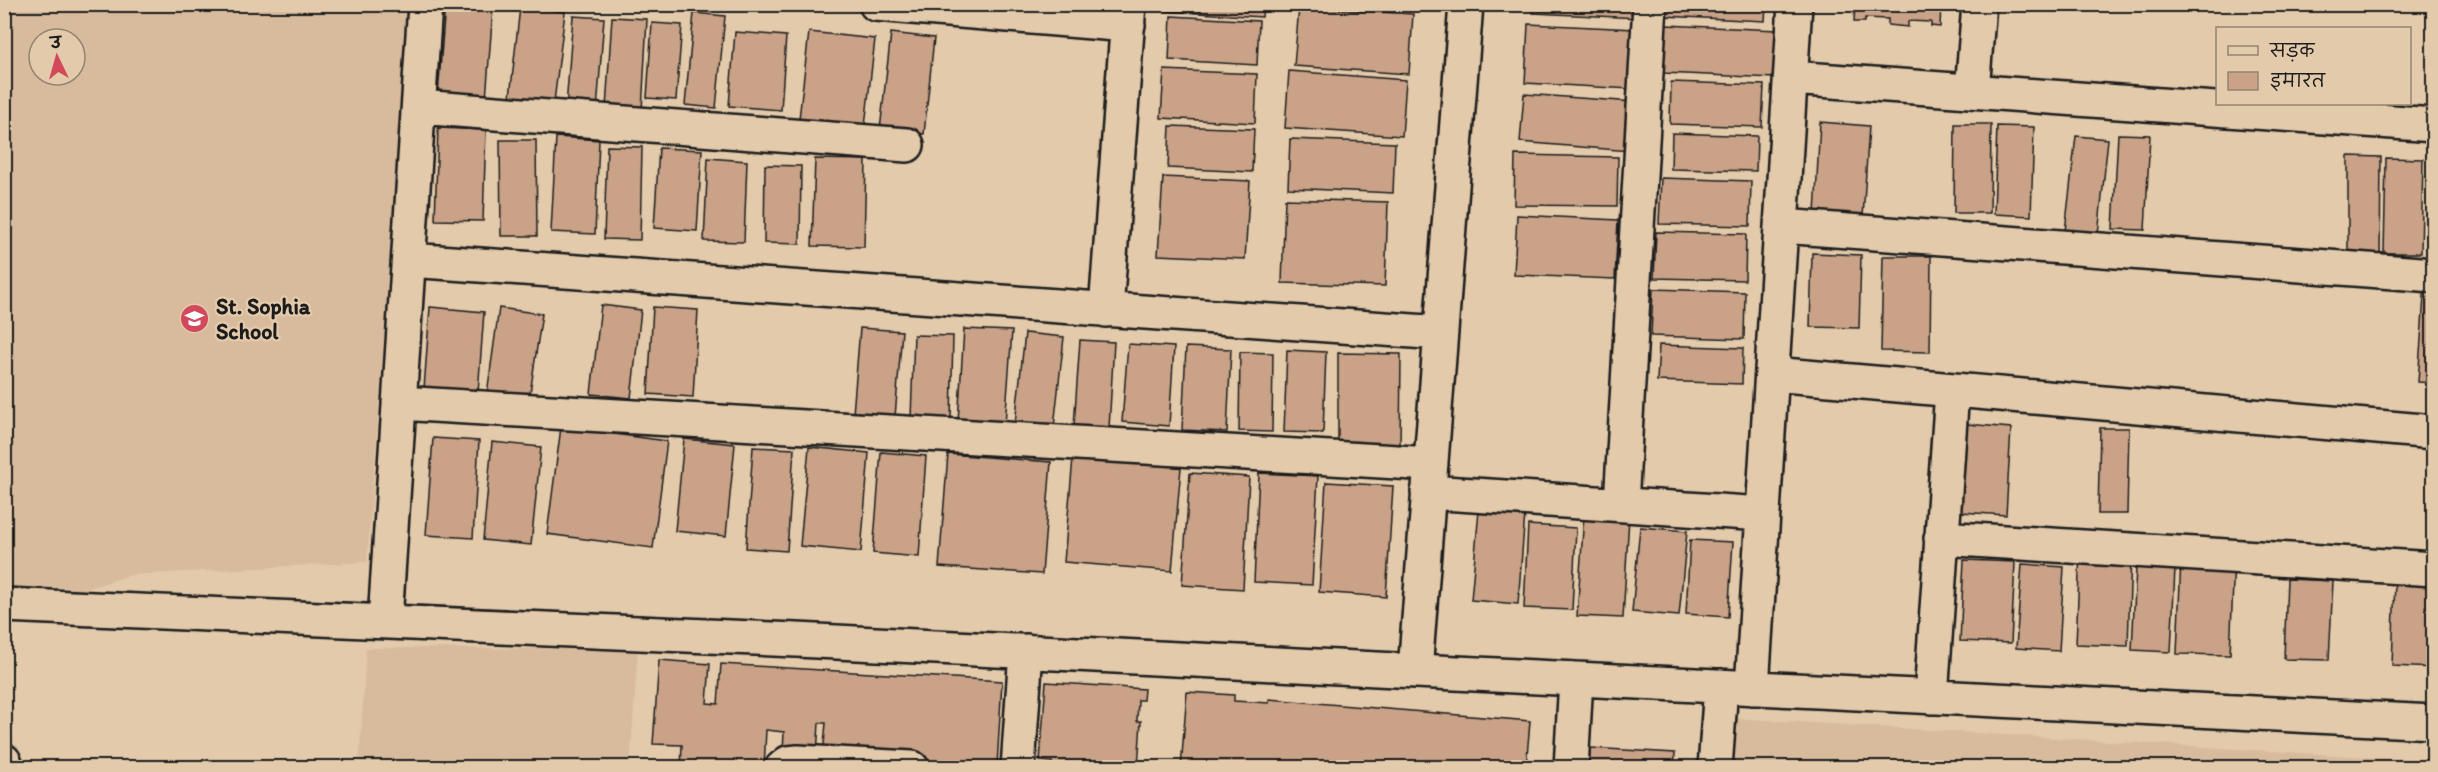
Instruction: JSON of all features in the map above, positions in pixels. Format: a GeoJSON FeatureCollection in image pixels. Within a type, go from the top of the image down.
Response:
{"type":"FeatureCollection","features":[{"type":"Feature","properties":{"kind":"street"},"geometry":{"type":"LineString","coordinates":[[385,621],[425,4]]}},
{"type":"Feature","properties":{"kind":"street"},"geometry":{"type":"LineString","coordinates":[[876,4],[1128,14],[1106,310]]}},
{"type":"Feature","properties":{"kind":"street"},"geometry":{"type":"LineString","coordinates":[[1414,671],[1466,4]]}},
{"type":"Feature","properties":{"kind":"street"},"geometry":{"type":"LineString","coordinates":[[1621,504],[1650,4]]}},
{"type":"Feature","properties":{"kind":"street"},"geometry":{"type":"LineString","coordinates":[[1715,768],[1737,687],[1763,514],[1796,4]]}},
{"type":"Feature","properties":{"kind":"street"},"geometry":{"type":"LineString","coordinates":[[1972,91],[1979,4]]}},
{"type":"Feature","properties":{"kind":"street"},"geometry":{"type":"LineString","coordinates":[[1791,78],[2433,125]]}},
{"type":"Feature","properties":{"kind":"street"},"geometry":{"type":"LineString","coordinates":[[419,107],[907,145]]}},
{"type":"Feature","properties":{"kind":"street"},"geometry":{"type":"LineString","coordinates":[[1782,226],[2433,275]]}},
{"type":"Feature","properties":{"kind":"street"},"geometry":{"type":"LineString","coordinates":[[409,260],[1441,333]]}},
{"type":"Feature","properties":{"kind":"street"},"geometry":{"type":"LineString","coordinates":[[1772,374],[2433,432]]}},
{"type":"Feature","properties":{"kind":"street"},"geometry":{"type":"LineString","coordinates":[[1931,697],[1952,390]]}},
{"type":"Feature","properties":{"kind":"street"},"geometry":{"type":"LineString","coordinates":[[399,403],[1430,478],[1621,504],[1763,514]]}},
{"type":"Feature","properties":{"kind":"street"},"geometry":{"type":"LineString","coordinates":[[1941,538],[2433,569]]}},
{"type":"Feature","properties":{"kind":"street"},"geometry":{"type":"LineString","coordinates":[[4,605],[1026,651],[2433,722]]}},
{"type":"Feature","properties":{"kind":"street"},"geometry":{"type":"LineString","coordinates":[[1018,768],[1026,651]]}},
{"type":"Feature","properties":{"kind":"street"},"geometry":{"type":"LineString","coordinates":[[1571,768],[1576,679]]}},
{"type":"Feature","properties":{"kind":"street"},"geometry":{"type":"LineString","coordinates":[[4,761],[7,768]]}},
{"type":"Feature","properties":{"kind":"street"},"geometry":{"type":"LineString","coordinates":[[782,768],[788,763],[798,762],[912,768]]}},
{"type":"Feature","properties":{"kind":"shaded area","name":"St. Sophia School"},"geometry":{"type":"Polygon","coordinates":[[[5,5],[410,5],[367,562],[131,575],[5,614],[5,5]]]}},
{"type":"Feature","properties":{"kind":"shaded area"},"geometry":{"type":"Polygon","coordinates":[[[366,648],[638,649],[630,767],[359,768],[366,648]]]}},
{"type":"Feature","properties":{"kind":"shaded area"},"geometry":{"type":"Polygon","coordinates":[[[1716,717],[2434,761],[2433,768],[1713,768],[1716,717]]]}},
{"type":"Feature","properties":{"kind":"building"},"geometry":{"type":"Polygon","coordinates":[[[1166,4],[1263,4],[1262,17],[1166,11],[1166,4]]]}},
{"type":"Feature","properties":{"kind":"building"},"geometry":{"type":"Polygon","coordinates":[[[1534,4],[1640,4],[1639,18],[1533,13],[1534,4]]]}},
{"type":"Feature","properties":{"kind":"building"},"geometry":{"type":"Polygon","coordinates":[[[1665,4],[1766,4],[1765,21],[1664,16],[1665,4]]]}},
{"type":"Feature","properties":{"kind":"building"},"geometry":{"type":"Polygon","coordinates":[[[1855,4],[1941,4],[1940,27],[1931,26],[1931,22],[1908,21],[1908,27],[1888,25],[1888,19],[1865,18],[1865,22],[1854,22],[1855,4]]]}},
{"type":"Feature","properties":{"kind":"building"},"geometry":{"type":"Polygon","coordinates":[[[445,5],[493,8],[486,99],[438,95],[445,5]]]}},
{"type":"Feature","properties":{"kind":"building"},"geometry":{"type":"Polygon","coordinates":[[[520,7],[565,12],[554,102],[510,97],[520,7]]]}},
{"type":"Feature","properties":{"kind":"building"},"geometry":{"type":"Polygon","coordinates":[[[1299,7],[1413,14],[1409,74],[1294,66],[1299,7]]]}},
{"type":"Feature","properties":{"kind":"building"},"geometry":{"type":"Polygon","coordinates":[[[694,13],[725,16],[716,108],[685,105],[694,13]]]}},
{"type":"Feature","properties":{"kind":"building"},"geometry":{"type":"Polygon","coordinates":[[[573,16],[604,18],[597,110],[566,107],[573,16]]]}},
{"type":"Feature","properties":{"kind":"building"},"geometry":{"type":"Polygon","coordinates":[[[1171,16],[1259,21],[1257,65],[1169,60],[1171,16]]]}},
{"type":"Feature","properties":{"kind":"building"},"geometry":{"type":"Polygon","coordinates":[[[612,17],[647,19],[642,110],[606,108],[612,17]]]}},
{"type":"Feature","properties":{"kind":"building"},"geometry":{"type":"Polygon","coordinates":[[[652,23],[682,25],[676,100],[647,98],[652,23]]]}},
{"type":"Feature","properties":{"kind":"building"},"geometry":{"type":"Polygon","coordinates":[[[1528,24],[1635,29],[1632,89],[1525,83],[1528,24]]]}},
{"type":"Feature","properties":{"kind":"building"},"geometry":{"type":"Polygon","coordinates":[[[1665,25],[1777,30],[1775,78],[1663,73],[1665,25]]]}},
{"type":"Feature","properties":{"kind":"building"},"geometry":{"type":"Polygon","coordinates":[[[735,32],[786,36],[781,110],[729,106],[735,32]]]}},
{"type":"Feature","properties":{"kind":"building"},"geometry":{"type":"Polygon","coordinates":[[[809,32],[875,39],[865,126],[799,119],[809,32]]]}},
{"type":"Feature","properties":{"kind":"building"},"geometry":{"type":"Polygon","coordinates":[[[891,33],[934,38],[924,134],[880,130],[891,33]]]}},
{"type":"Feature","properties":{"kind":"building"},"geometry":{"type":"Polygon","coordinates":[[[1164,70],[1257,74],[1255,123],[1161,118],[1164,70]]]}},
{"type":"Feature","properties":{"kind":"building"},"geometry":{"type":"Polygon","coordinates":[[[1289,71],[1406,80],[1402,136],[1285,128],[1289,71]]]}},
{"type":"Feature","properties":{"kind":"building"},"geometry":{"type":"Polygon","coordinates":[[[1671,82],[1764,85],[1762,127],[1670,124],[1671,82]]]}},
{"type":"Feature","properties":{"kind":"building"},"geometry":{"type":"Polygon","coordinates":[[[1524,94],[1634,102],[1630,151],[1520,142],[1524,94]]]}},
{"type":"Feature","properties":{"kind":"building"},"geometry":{"type":"Polygon","coordinates":[[[1820,122],[1869,126],[1863,217],[1815,214],[1820,122]]]}},
{"type":"Feature","properties":{"kind":"building"},"geometry":{"type":"Polygon","coordinates":[[[1955,124],[1991,124],[1990,213],[1954,213],[1955,124]]]}},
{"type":"Feature","properties":{"kind":"building"},"geometry":{"type":"Polygon","coordinates":[[[1170,126],[1254,129],[1252,172],[1168,168],[1170,126]]]}},
{"type":"Feature","properties":{"kind":"building"},"geometry":{"type":"Polygon","coordinates":[[[1997,126],[2034,127],[2031,216],[1994,214],[1997,126]]]}},
{"type":"Feature","properties":{"kind":"building"},"geometry":{"type":"Polygon","coordinates":[[[438,128],[486,130],[483,221],[435,220],[438,128]]]}},
{"type":"Feature","properties":{"kind":"building"},"geometry":{"type":"Polygon","coordinates":[[[1672,133],[1757,136],[1756,171],[1671,169],[1672,133]]]}},
{"type":"Feature","properties":{"kind":"building"},"geometry":{"type":"Polygon","coordinates":[[[2118,134],[2150,135],[2145,230],[2113,229],[2118,134]]]}},
{"type":"Feature","properties":{"kind":"building"},"geometry":{"type":"Polygon","coordinates":[[[2076,136],[2108,139],[2098,235],[2065,231],[2076,136]]]}},
{"type":"Feature","properties":{"kind":"building"},"geometry":{"type":"Polygon","coordinates":[[[556,137],[599,140],[595,234],[551,232],[556,137]]]}},
{"type":"Feature","properties":{"kind":"building"},"geometry":{"type":"Polygon","coordinates":[[[1290,139],[1395,143],[1393,193],[1288,188],[1290,139]]]}},
{"type":"Feature","properties":{"kind":"building"},"geometry":{"type":"Polygon","coordinates":[[[500,140],[536,140],[537,236],[501,236],[500,140]]]}},
{"type":"Feature","properties":{"kind":"building"},"geometry":{"type":"Polygon","coordinates":[[[607,146],[642,147],[640,240],[604,239],[607,146]]]}},
{"type":"Feature","properties":{"kind":"building"},"geometry":{"type":"Polygon","coordinates":[[[659,148],[702,150],[697,231],[654,228],[659,148]]]}},
{"type":"Feature","properties":{"kind":"building"},"geometry":{"type":"Polygon","coordinates":[[[1515,155],[1618,157],[1617,206],[1514,205],[1515,155]]]}},
{"type":"Feature","properties":{"kind":"building"},"geometry":{"type":"Polygon","coordinates":[[[2348,156],[2381,157],[2380,257],[2348,257],[2348,156]]]}},
{"type":"Feature","properties":{"kind":"building"},"geometry":{"type":"Polygon","coordinates":[[[708,158],[747,161],[744,242],[704,241],[708,158]]]}},
{"type":"Feature","properties":{"kind":"building"},"geometry":{"type":"Polygon","coordinates":[[[2386,158],[2423,159],[2421,253],[2384,253],[2386,158]]]}},
{"type":"Feature","properties":{"kind":"building"},"geometry":{"type":"Polygon","coordinates":[[[815,159],[866,160],[864,247],[812,246],[815,159]]]}},
{"type":"Feature","properties":{"kind":"building"},"geometry":{"type":"Polygon","coordinates":[[[765,165],[801,166],[800,244],[764,243],[765,165]]]}},
{"type":"Feature","properties":{"kind":"building"},"geometry":{"type":"Polygon","coordinates":[[[1163,177],[1250,181],[1245,259],[1158,255],[1163,177]]]}},
{"type":"Feature","properties":{"kind":"building"},"geometry":{"type":"Polygon","coordinates":[[[1661,178],[1751,181],[1750,226],[1659,224],[1661,178]]]}},
{"type":"Feature","properties":{"kind":"building"},"geometry":{"type":"Polygon","coordinates":[[[1285,199],[1388,202],[1385,286],[1282,283],[1285,199]]]}},
{"type":"Feature","properties":{"kind":"building"},"geometry":{"type":"Polygon","coordinates":[[[1517,215],[1618,220],[1615,279],[1514,275],[1517,215]]]}},
{"type":"Feature","properties":{"kind":"building"},"geometry":{"type":"Polygon","coordinates":[[[1656,232],[1746,234],[1745,280],[1654,278],[1656,232]]]}},
{"type":"Feature","properties":{"kind":"building"},"geometry":{"type":"Polygon","coordinates":[[[1812,253],[1861,255],[1859,328],[1810,327],[1812,253]]]}},
{"type":"Feature","properties":{"kind":"building"},"geometry":{"type":"Polygon","coordinates":[[[1883,256],[1931,256],[1930,352],[1881,351],[1883,256]]]}},
{"type":"Feature","properties":{"kind":"building"},"geometry":{"type":"Polygon","coordinates":[[[2425,282],[2434,282],[2434,383],[2418,382],[2425,282]]]}},
{"type":"Feature","properties":{"kind":"building"},"geometry":{"type":"Polygon","coordinates":[[[1653,289],[1745,292],[1744,339],[1651,336],[1653,289]]]}},
{"type":"Feature","properties":{"kind":"building"},"geometry":{"type":"Polygon","coordinates":[[[601,305],[641,310],[631,398],[591,394],[601,305]]]}},
{"type":"Feature","properties":{"kind":"building"},"geometry":{"type":"Polygon","coordinates":[[[430,307],[484,312],[478,393],[424,389],[430,307]]]}},
{"type":"Feature","properties":{"kind":"building"},"geometry":{"type":"Polygon","coordinates":[[[653,307],[698,310],[693,397],[648,394],[653,307]]]}},
{"type":"Feature","properties":{"kind":"building"},"geometry":{"type":"Polygon","coordinates":[[[499,308],[542,314],[529,400],[487,394],[499,308]]]}},
{"type":"Feature","properties":{"kind":"building"},"geometry":{"type":"Polygon","coordinates":[[[860,328],[902,331],[895,417],[853,414],[860,328]]]}},
{"type":"Feature","properties":{"kind":"building"},"geometry":{"type":"Polygon","coordinates":[[[964,329],[1012,331],[1005,425],[958,422],[964,329]]]}},
{"type":"Feature","properties":{"kind":"building"},"geometry":{"type":"Polygon","coordinates":[[[1025,333],[1064,337],[1054,427],[1015,424],[1025,333]]]}},
{"type":"Feature","properties":{"kind":"building"},"geometry":{"type":"Polygon","coordinates":[[[914,335],[953,336],[951,420],[911,418],[914,335]]]}},
{"type":"Feature","properties":{"kind":"building"},"geometry":{"type":"Polygon","coordinates":[[[1080,340],[1114,342],[1109,428],[1074,426],[1080,340]]]}},
{"type":"Feature","properties":{"kind":"building"},"geometry":{"type":"Polygon","coordinates":[[[1128,344],[1174,347],[1169,426],[1122,422],[1128,344]]]}},
{"type":"Feature","properties":{"kind":"building"},"geometry":{"type":"Polygon","coordinates":[[[1659,345],[1743,348],[1742,384],[1657,381],[1659,345]]]}},
{"type":"Feature","properties":{"kind":"building"},"geometry":{"type":"Polygon","coordinates":[[[1186,347],[1231,349],[1227,432],[1182,430],[1186,347]]]}},
{"type":"Feature","properties":{"kind":"building"},"geometry":{"type":"Polygon","coordinates":[[[1287,350],[1326,352],[1323,433],[1284,432],[1287,350]]]}},
{"type":"Feature","properties":{"kind":"building"},"geometry":{"type":"Polygon","coordinates":[[[1240,352],[1273,353],[1272,432],[1239,431],[1240,352]]]}},
{"type":"Feature","properties":{"kind":"building"},"geometry":{"type":"Polygon","coordinates":[[[1338,353],[1401,354],[1400,446],[1338,446],[1338,353]]]}},
{"type":"Feature","properties":{"kind":"building"},"geometry":{"type":"Polygon","coordinates":[[[1967,424],[2011,428],[2006,515],[1961,512],[1967,424]]]}},
{"type":"Feature","properties":{"kind":"building"},"geometry":{"type":"Polygon","coordinates":[[[561,427],[667,441],[653,548],[547,534],[561,427]]]}},
{"type":"Feature","properties":{"kind":"building"},"geometry":{"type":"Polygon","coordinates":[[[2100,428],[2129,428],[2127,514],[2098,514],[2100,428]]]}},
{"type":"Feature","properties":{"kind":"building"},"geometry":{"type":"Polygon","coordinates":[[[433,438],[479,441],[473,538],[426,535],[433,438]]]}},
{"type":"Feature","properties":{"kind":"building"},"geometry":{"type":"Polygon","coordinates":[[[684,439],[735,444],[726,536],[675,531],[684,439]]]}},
{"type":"Feature","properties":{"kind":"building"},"geometry":{"type":"Polygon","coordinates":[[[492,442],[541,447],[531,545],[483,540],[492,442]]]}},
{"type":"Feature","properties":{"kind":"building"},"geometry":{"type":"Polygon","coordinates":[[[753,447],[794,449],[787,551],[746,548],[753,447]]]}},
{"type":"Feature","properties":{"kind":"building"},"geometry":{"type":"Polygon","coordinates":[[[809,447],[869,453],[861,552],[800,546],[809,447]]]}},
{"type":"Feature","properties":{"kind":"building"},"geometry":{"type":"Polygon","coordinates":[[[881,452],[926,456],[919,557],[873,553],[881,452]]]}},
{"type":"Feature","properties":{"kind":"building"},"geometry":{"type":"Polygon","coordinates":[[[948,454],[1051,462],[1042,574],[939,567],[948,454]]]}},
{"type":"Feature","properties":{"kind":"building"},"geometry":{"type":"Polygon","coordinates":[[[1073,458],[1181,467],[1172,571],[1064,562],[1073,458]]]}},
{"type":"Feature","properties":{"kind":"building"},"geometry":{"type":"Polygon","coordinates":[[[1190,473],[1249,477],[1243,589],[1182,585],[1190,473]]]}},
{"type":"Feature","properties":{"kind":"building"},"geometry":{"type":"Polygon","coordinates":[[[1259,473],[1318,476],[1312,585],[1254,582],[1259,473]]]}},
{"type":"Feature","properties":{"kind":"building"},"geometry":{"type":"Polygon","coordinates":[[[1326,482],[1393,486],[1386,597],[1319,592],[1326,482]]]}},
{"type":"Feature","properties":{"kind":"building"},"geometry":{"type":"Polygon","coordinates":[[[1479,510],[1525,513],[1518,604],[1471,600],[1479,510]]]}},
{"type":"Feature","properties":{"kind":"building"},"geometry":{"type":"Polygon","coordinates":[[[1584,515],[1629,517],[1623,618],[1577,616],[1584,515]]]}},
{"type":"Feature","properties":{"kind":"building"},"geometry":{"type":"Polygon","coordinates":[[[1528,525],[1576,528],[1572,610],[1524,608],[1528,525]]]}},
{"type":"Feature","properties":{"kind":"building"},"geometry":{"type":"Polygon","coordinates":[[[1640,527],[1687,531],[1679,616],[1632,612],[1640,527]]]}},
{"type":"Feature","properties":{"kind":"building"},"geometry":{"type":"Polygon","coordinates":[[[1690,540],[1733,542],[1728,617],[1686,614],[1690,540]]]}},
{"type":"Feature","properties":{"kind":"building"},"geometry":{"type":"Polygon","coordinates":[[[2080,552],[2131,554],[2128,646],[2076,644],[2080,552]]]}},
{"type":"Feature","properties":{"kind":"building"},"geometry":{"type":"Polygon","coordinates":[[[2181,558],[2234,559],[2230,655],[2177,654],[2181,558]]]}},
{"type":"Feature","properties":{"kind":"building"},"geometry":{"type":"Polygon","coordinates":[[[1964,560],[2015,562],[2011,643],[1960,641],[1964,560]]]}},
{"type":"Feature","properties":{"kind":"building"},"geometry":{"type":"Polygon","coordinates":[[[2022,564],[2064,567],[2059,651],[2016,648],[2022,564]]]}},
{"type":"Feature","properties":{"kind":"building"},"geometry":{"type":"Polygon","coordinates":[[[2136,567],[2175,568],[2171,652],[2132,650],[2136,567]]]}},
{"type":"Feature","properties":{"kind":"building"},"geometry":{"type":"Polygon","coordinates":[[[2287,579],[2333,581],[2329,660],[2284,659],[2287,579]]]}},
{"type":"Feature","properties":{"kind":"building"},"geometry":{"type":"Polygon","coordinates":[[[2395,580],[2434,582],[2434,668],[2392,666],[2395,580]]]}},
{"type":"Feature","properties":{"kind":"building"},"geometry":{"type":"Polygon","coordinates":[[[659,660],[710,664],[707,703],[718,704],[721,664],[1002,681],[997,765],[823,755],[826,723],[819,723],[817,754],[783,752],[784,732],[766,730],[764,768],[681,768],[682,745],[653,744],[659,660]]]}},
{"type":"Feature","properties":{"kind":"building"},"geometry":{"type":"Polygon","coordinates":[[[1046,682],[1144,689],[1143,700],[1138,700],[1137,721],[1141,721],[1138,768],[1052,768],[1052,762],[1040,761],[1046,682]]]}},
{"type":"Feature","properties":{"kind":"building"},"geometry":{"type":"Polygon","coordinates":[[[1187,692],[1234,695],[1234,701],[1269,703],[1269,699],[1530,721],[1526,768],[1181,768],[1187,692]]]}},
{"type":"Feature","properties":{"kind":"building"},"geometry":{"type":"Polygon","coordinates":[[[1590,748],[1675,753],[1674,768],[1589,768],[1590,748]]]}},
{"type":"Feature","properties":{"kind":"place","name":"St. Sophia School"},"geometry":{"type":"Point","coordinates":[195,319]}}]}
